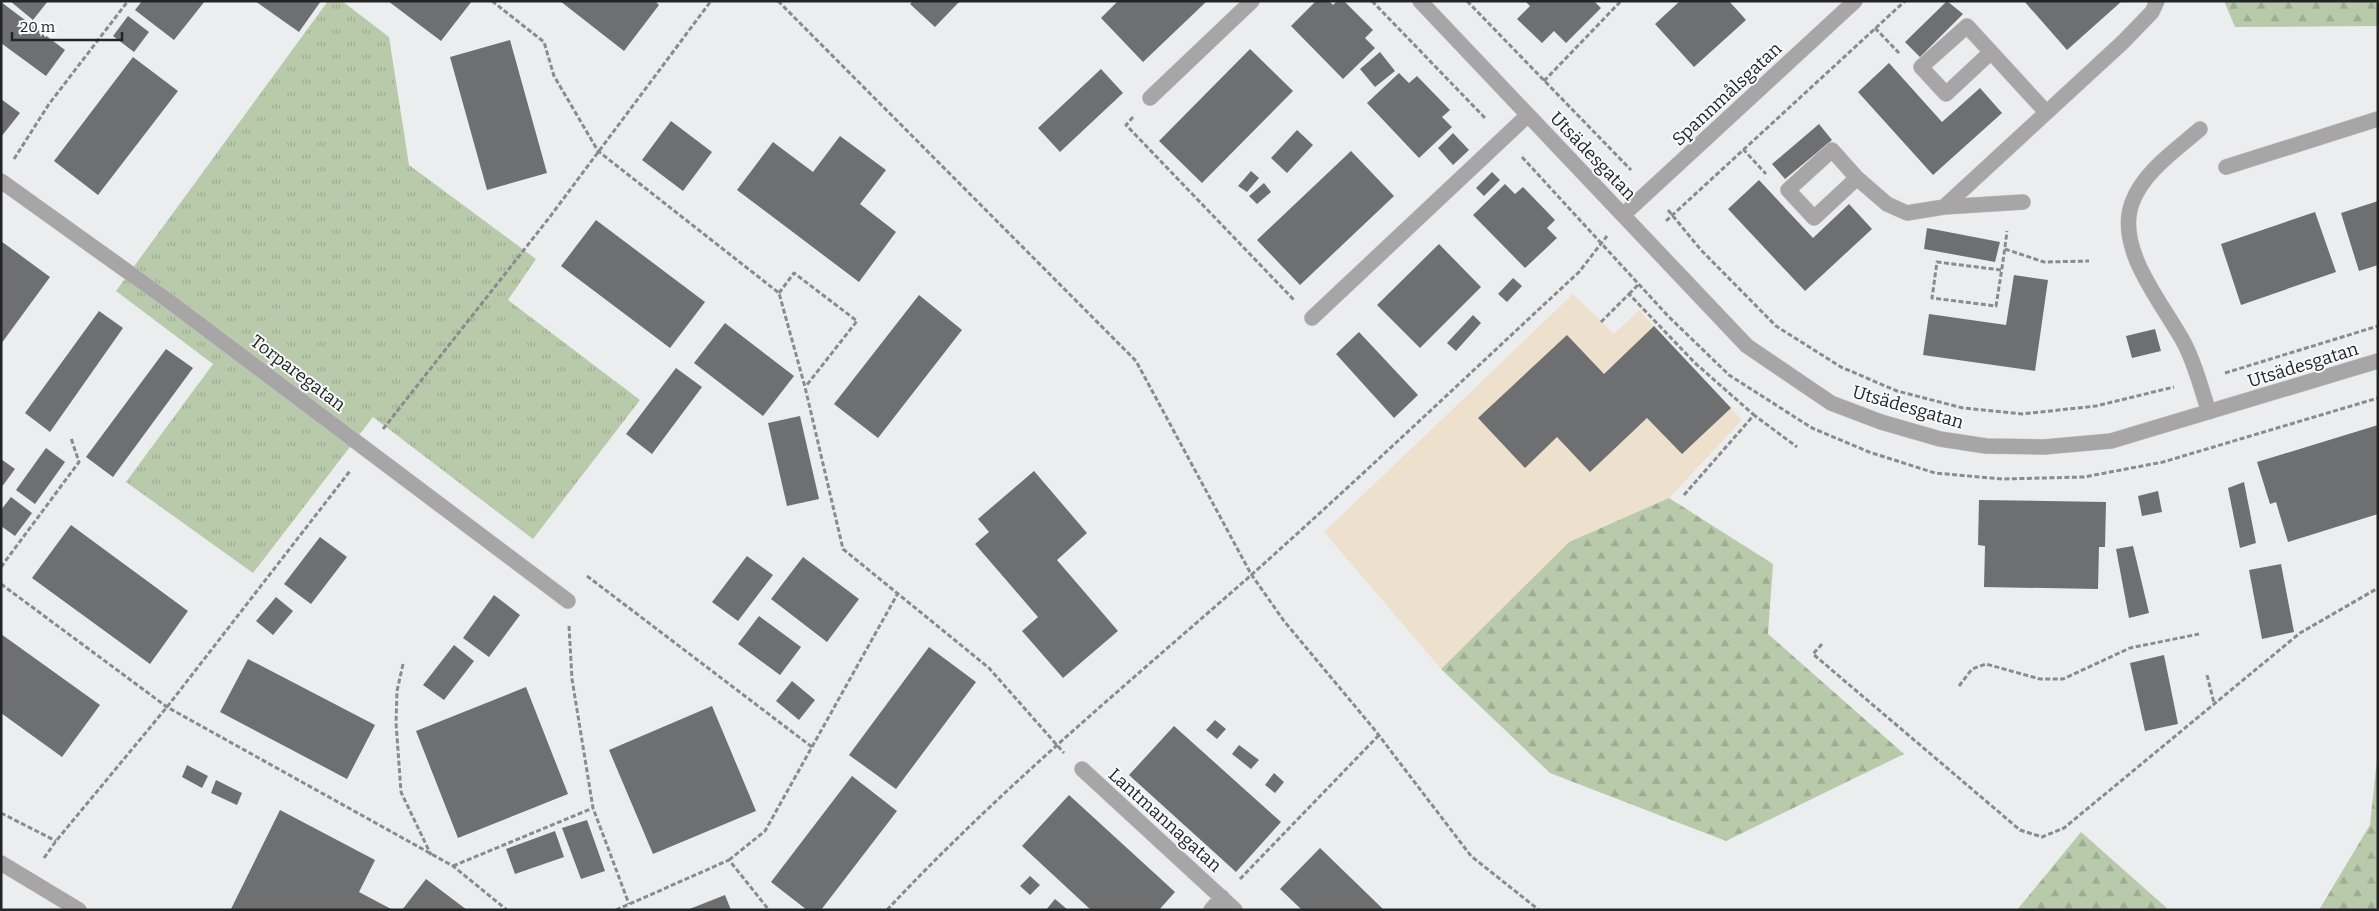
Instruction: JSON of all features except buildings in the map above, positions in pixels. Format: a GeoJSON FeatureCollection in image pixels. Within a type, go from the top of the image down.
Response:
{"type":"FeatureCollection","features":[{"type":"Feature","properties":{"kind":"street"},"geometry":{"type":"LineString","coordinates":[[1150,98],[1252,1]]}},
{"type":"Feature","properties":{"kind":"street","name":"Utsädesgatan"},"geometry":{"type":"LineString","coordinates":[[1420,1],[1747,346],[1832,403],[1881,422],[1940,439],[1986,446],[2044,447],[2111,441],[2378,361]]}},
{"type":"Feature","properties":{"kind":"street","name":"Spannmålsgatan"},"geometry":{"type":"LineString","coordinates":[[1623,215],[1855,1]]}},
{"type":"Feature","properties":{"kind":"street"},"geometry":{"type":"LineString","coordinates":[[1944,208],[2123,42],[2152,12],[2157,1]]}},
{"type":"Feature","properties":{"kind":"street"},"geometry":{"type":"LineString","coordinates":[[1991,52],[1946,94],[1921,67],[1967,26],[1991,52],[2046,112]]}},
{"type":"Feature","properties":{"kind":"street","name":"Utsädesgatan"},"geometry":{"type":"LineString","coordinates":[[1312,318],[1528,115]]}},
{"type":"Feature","properties":{"kind":"street"},"geometry":{"type":"LineString","coordinates":[[2226,167],[2378,119]]}},
{"type":"Feature","properties":{"kind":"street"},"geometry":{"type":"LineString","coordinates":[[2200,129],[2146,177],[2131,204],[2128,234],[2146,283],[2184,342],[2210,412]]}},
{"type":"Feature","properties":{"kind":"street"},"geometry":{"type":"LineString","coordinates":[[1857,178],[1814,218],[1788,190],[1832,150],[1857,178],[1887,204],[1907,213],[2017,202]]}},
{"type":"Feature","properties":{"kind":"street","name":"Torparegatan"},"geometry":{"type":"LineString","coordinates":[[1,181],[217,337],[568,601]]}},
{"type":"Feature","properties":{"kind":"street","name":"Lantmannagatan"},"geometry":{"type":"LineString","coordinates":[[1082,770],[1235,910]]}},
{"type":"Feature","properties":{"kind":"street"},"geometry":{"type":"LineString","coordinates":[[1,863],[78,910]]}},
{"type":"Feature","properties":{"kind":"street","name":"Lantmannagatan"},"geometry":{"type":"LineString","coordinates":[[1211,910],[1222,898]]}},
{"type":"Feature","properties":{"kind":"path"},"geometry":{"type":"LineString","coordinates":[[12,162],[49,104],[128,1]]}},
{"type":"Feature","properties":{"kind":"path"},"geometry":{"type":"LineString","coordinates":[[492,1],[544,42],[554,76],[598,150],[779,293],[805,387],[843,549],[990,668],[1056,746],[1082,770]]}},
{"type":"Feature","properties":{"kind":"path"},"geometry":{"type":"LineString","coordinates":[[683,38],[711,1]]}},
{"type":"Feature","properties":{"kind":"path"},"geometry":{"type":"LineString","coordinates":[[778,1],[1136,361],[1251,574],[1284,621],[1379,735],[1471,856],[1539,910]]}},
{"type":"Feature","properties":{"kind":"path"},"geometry":{"type":"LineString","coordinates":[[1372,1],[1504,138],[1639,284],[1729,375],[1812,428],[1869,452],[1935,473],[2002,479],[2084,477],[2163,462],[2378,398]]}},
{"type":"Feature","properties":{"kind":"path"},"geometry":{"type":"LineString","coordinates":[[1466,1],[1651,190],[1700,250],[1776,326],[1842,368],[1897,390],[1963,408],[2022,414],[2096,406],[2198,381],[2378,326]]}},
{"type":"Feature","properties":{"kind":"path"},"geometry":{"type":"LineString","coordinates":[[1544,81],[1621,1]]}},
{"type":"Feature","properties":{"kind":"path"},"geometry":{"type":"LineString","coordinates":[[1620,264],[1904,1]]}},
{"type":"Feature","properties":{"kind":"path"},"geometry":{"type":"LineString","coordinates":[[1150,98],[1126,125],[1312,318]]}},
{"type":"Feature","properties":{"kind":"path"},"geometry":{"type":"LineString","coordinates":[[1743,149],[1779,188],[1788,190]]}},
{"type":"Feature","properties":{"kind":"path"},"geometry":{"type":"LineString","coordinates":[[2001,270],[1937,262],[1932,298],[1996,306],[2004,249],[2017,202]]}},
{"type":"Feature","properties":{"kind":"path"},"geometry":{"type":"LineString","coordinates":[[887,910],[926,868],[1056,746],[1251,574],[1579,272],[1623,215]]}},
{"type":"Feature","properties":{"kind":"path"},"geometry":{"type":"LineString","coordinates":[[2004,249],[2044,262],[2089,261]]}},
{"type":"Feature","properties":{"kind":"path"},"geometry":{"type":"LineString","coordinates":[[779,293],[794,273],[857,321],[805,387]]}},
{"type":"Feature","properties":{"kind":"path"},"geometry":{"type":"LineString","coordinates":[[1601,322],[1639,284]]}},
{"type":"Feature","properties":{"kind":"path"},"geometry":{"type":"LineString","coordinates":[[1629,294],[1695,363],[1754,415],[1797,447]]}},
{"type":"Feature","properties":{"kind":"path"},"geometry":{"type":"LineString","coordinates":[[1684,495],[1754,415]]}},
{"type":"Feature","properties":{"kind":"path"},"geometry":{"type":"LineString","coordinates":[[1,567],[79,462],[71,438]]}},
{"type":"Feature","properties":{"kind":"path"},"geometry":{"type":"LineString","coordinates":[[587,576],[812,747]]}},
{"type":"Feature","properties":{"kind":"path"},"geometry":{"type":"LineString","coordinates":[[1,584],[166,707],[453,866],[507,910]]}},
{"type":"Feature","properties":{"kind":"path"},"geometry":{"type":"LineString","coordinates":[[1822,644],[1813,654],[2020,830],[2042,837],[2064,828],[2300,633],[2378,588]]}},
{"type":"Feature","properties":{"kind":"path"},"geometry":{"type":"LineString","coordinates":[[616,910],[729,860],[765,831],[898,593]]}},
{"type":"Feature","properties":{"kind":"path"},"geometry":{"type":"LineString","coordinates":[[568,601],[572,678],[593,808],[629,904]]}},
{"type":"Feature","properties":{"kind":"path"},"geometry":{"type":"LineString","coordinates":[[1959,686],[1972,668],[1986,664],[2040,679],[2063,679],[2130,648],[2199,634]]}},
{"type":"Feature","properties":{"kind":"path"},"geometry":{"type":"LineString","coordinates":[[403,664],[397,691],[401,792],[431,855]]}},
{"type":"Feature","properties":{"kind":"path"},"geometry":{"type":"LineString","coordinates":[[2207,675],[2214,704]]}},
{"type":"Feature","properties":{"kind":"path"},"geometry":{"type":"LineString","coordinates":[[1222,898],[1379,735]]}},
{"type":"Feature","properties":{"kind":"path"},"geometry":{"type":"LineString","coordinates":[[453,866],[593,808]]}},
{"type":"Feature","properties":{"kind":"path"},"geometry":{"type":"LineString","coordinates":[[1,813],[56,841]]}},
{"type":"Feature","properties":{"kind":"path"},"geometry":{"type":"LineString","coordinates":[[729,860],[769,910]]}},
{"type":"Feature","properties":{"kind":"shaded area"},"geometry":{"type":"Polygon","coordinates":[[[1573,294],[1614,334],[1639,310],[1742,420],[1669,498],[1569,542],[1441,669],[1324,532],[1573,294]]]}},
{"type":"Feature","properties":{"kind":"green space"},"geometry":{"type":"Polygon","coordinates":[[[328,1],[342,1],[389,37],[409,165],[536,259],[508,300],[640,400],[533,539],[373,417],[253,573],[126,482],[213,364],[116,291],[328,1]]]}},
{"type":"Feature","properties":{"kind":"green space"},"geometry":{"type":"Polygon","coordinates":[[[2224,1],[2378,1],[2378,26],[2235,27],[2224,1]]]}},
{"type":"Feature","properties":{"kind":"green space"},"geometry":{"type":"Polygon","coordinates":[[[1669,498],[1773,564],[1768,634],[1904,754],[1726,841],[1550,773],[1441,669],[1569,542],[1669,498]]]}},
{"type":"Feature","properties":{"kind":"green space"},"geometry":{"type":"Polygon","coordinates":[[[2378,750],[2378,910],[2319,910],[2370,825],[2378,750]]]}},
{"type":"Feature","properties":{"kind":"green space"},"geometry":{"type":"Polygon","coordinates":[[[2081,832],[2169,910],[2017,910],[2081,832]]]}}]}
